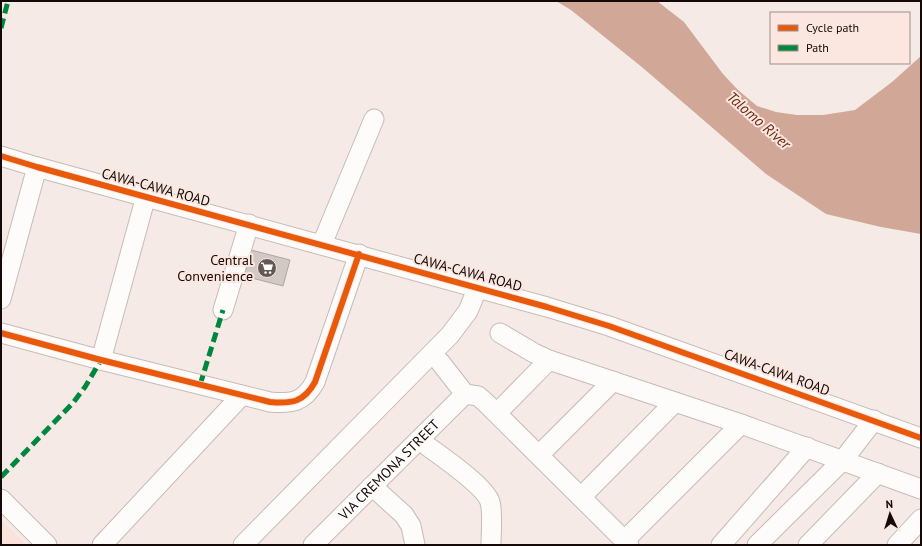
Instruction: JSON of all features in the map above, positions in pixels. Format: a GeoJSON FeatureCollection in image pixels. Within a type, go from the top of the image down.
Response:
{"type":"FeatureCollection","features":[{"type":"Feature","properties":{"kind":"street"},"geometry":{"type":"LineString","coordinates":[[322,244],[374,119]]}},
{"type":"Feature","properties":{"kind":"street","name":"CAWA-CAWA ROAD"},"geometry":{"type":"LineString","coordinates":[[1,156],[478,287],[609,326],[874,420],[916,432]]}},
{"type":"Feature","properties":{"kind":"street"},"geometry":{"type":"LineString","coordinates":[[1,299],[37,167]]}},
{"type":"Feature","properties":{"kind":"street"},"geometry":{"type":"LineString","coordinates":[[101,360],[146,196]]}},
{"type":"Feature","properties":{"kind":"street"},"geometry":{"type":"LineString","coordinates":[[223,310],[249,224]]}},
{"type":"Feature","properties":{"kind":"street"},"geometry":{"type":"LineString","coordinates":[[1,333],[101,360],[270,402],[291,403],[301,399],[310,392],[320,372],[359,254]]}},
{"type":"Feature","properties":{"kind":"street"},"geometry":{"type":"LineString","coordinates":[[243,545],[440,345],[460,323],[468,310],[478,287]]}},
{"type":"Feature","properties":{"kind":"street"},"geometry":{"type":"LineString","coordinates":[[500,333],[534,354],[548,360],[741,424],[921,489]]}},
{"type":"Feature","properties":{"kind":"street"},"geometry":{"type":"LineString","coordinates":[[496,413],[548,360]]}},
{"type":"Feature","properties":{"kind":"street"},"geometry":{"type":"LineString","coordinates":[[440,362],[465,394],[478,396],[626,543],[741,424]]}},
{"type":"Feature","properties":{"kind":"street"},"geometry":{"type":"LineString","coordinates":[[539,455],[613,381]]}},
{"type":"Feature","properties":{"kind":"street","name":"VIA CREMONA STREET"},"geometry":{"type":"LineString","coordinates":[[322,542],[372,486],[465,394]]}},
{"type":"Feature","properties":{"kind":"street"},"geometry":{"type":"LineString","coordinates":[[102,545],[242,395]]}},
{"type":"Feature","properties":{"kind":"street"},"geometry":{"type":"LineString","coordinates":[[581,497],[675,402]]}},
{"type":"Feature","properties":{"kind":"street"},"geometry":{"type":"LineString","coordinates":[[757,545],[842,460],[874,420]]}},
{"type":"Feature","properties":{"kind":"street"},"geometry":{"type":"LineString","coordinates":[[419,440],[473,481],[487,496],[491,504],[491,545]]}},
{"type":"Feature","properties":{"kind":"street"},"geometry":{"type":"LineString","coordinates":[[721,545],[807,447]]}},
{"type":"Feature","properties":{"kind":"street"},"geometry":{"type":"LineString","coordinates":[[808,545],[878,473]]}},
{"type":"Feature","properties":{"kind":"street"},"geometry":{"type":"LineString","coordinates":[[372,486],[404,516],[411,526],[415,545]]}},
{"type":"Feature","properties":{"kind":"street"},"geometry":{"type":"LineString","coordinates":[[1,499],[47,545]]}},
{"type":"Feature","properties":{"kind":"street"},"geometry":{"type":"LineString","coordinates":[[897,545],[921,519]]}},
{"type":"Feature","properties":{"kind":"shaded area"},"geometry":{"type":"Polygon","coordinates":[[[1,520],[27,545],[1,545],[1,520]]]}},
{"type":"Feature","properties":{"kind":"water","name":"Talomo River"},"geometry":{"type":"Polygon","coordinates":[[[556,1],[657,1],[684,22],[723,74],[738,90],[757,106],[776,112],[797,115],[823,115],[855,110],[892,82],[921,56],[921,234],[881,227],[826,214],[766,174],[643,68],[571,10],[556,1]]]}},
{"type":"Feature","properties":{"kind":"building","name":"Central Convenience"},"geometry":{"type":"Polygon","coordinates":[[[251,250],[290,260],[283,286],[244,276],[251,250]]]}},
{"type":"Feature","properties":{"kind":"marked path"},"geometry":{"type":"LineString","coordinates":[[1,28],[8,1]]}},
{"type":"Feature","properties":{"kind":"marked path"},"geometry":{"type":"LineString","coordinates":[[200,385],[223,310]]}},
{"type":"Feature","properties":{"kind":"marked path"},"geometry":{"type":"LineString","coordinates":[[1,477],[73,403],[85,387],[101,360]]}},
{"type":"Feature","properties":{"kind":"cycle path"},"geometry":{"type":"LineString","coordinates":[[1,156],[547,307],[609,326],[921,438]]}},
{"type":"Feature","properties":{"kind":"cycle path"},"geometry":{"type":"LineString","coordinates":[[1,333],[101,360],[270,402],[291,402],[302,398],[311,389],[315,382],[359,254]]}},
{"type":"Feature","properties":{"kind":"place","name":"Central Convenience"},"geometry":{"type":"Point","coordinates":[267,268]}}]}
